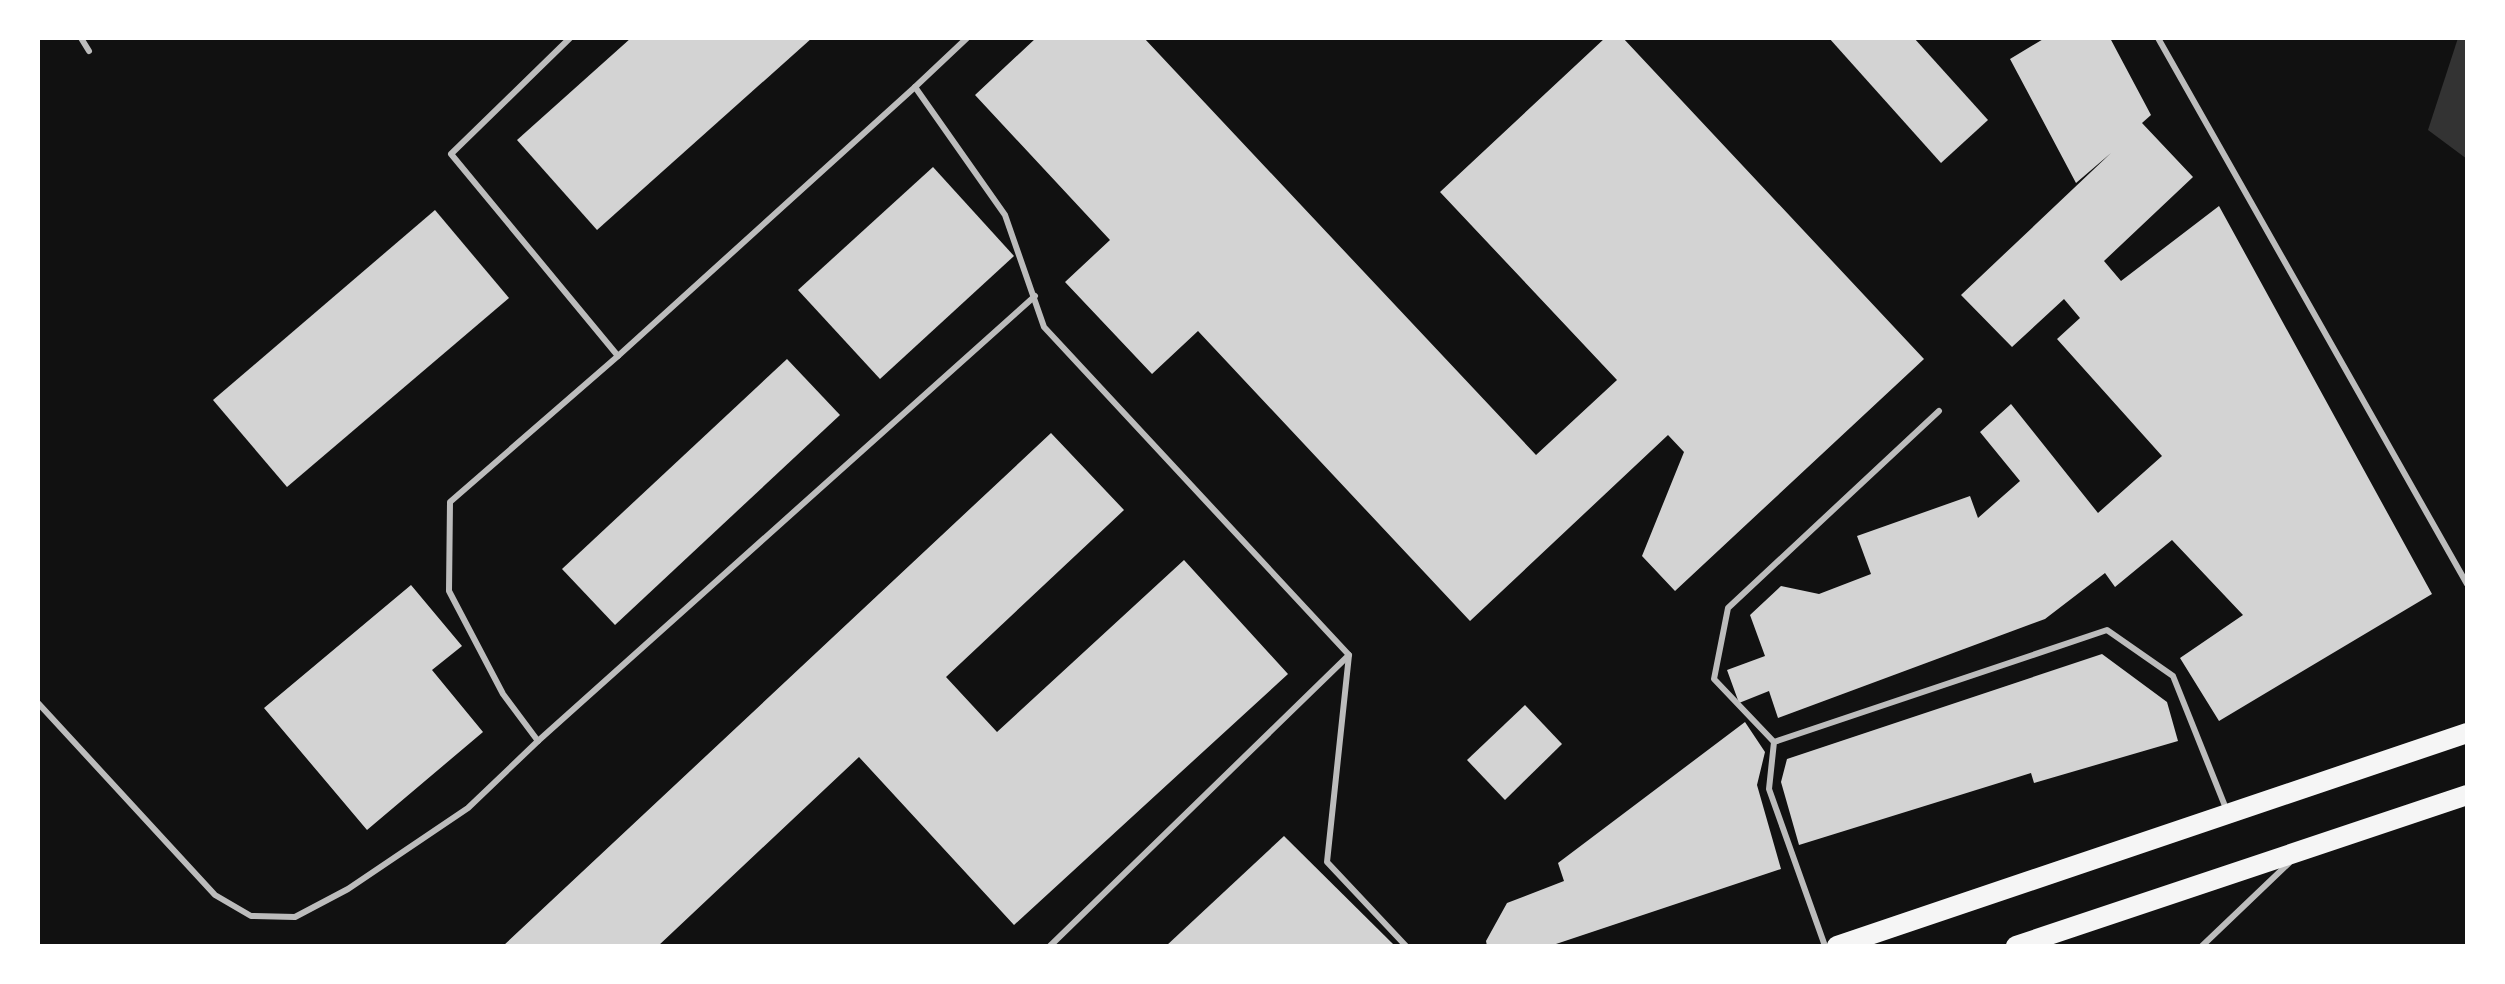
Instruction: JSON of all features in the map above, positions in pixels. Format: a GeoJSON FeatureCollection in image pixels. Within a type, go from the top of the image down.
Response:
{"type":"FeatureCollection","features":[{"type":"Feature","properties":{"kind":"main road"},"geometry":{"type":"LineString","coordinates":[[1837,946],[2467,733]]}},
{"type":"Feature","properties":{"kind":"main road"},"geometry":{"type":"LineString","coordinates":[[2016,946],[2467,795]]}},
{"type":"Feature","properties":{"kind":"lane"},"geometry":{"type":"LineString","coordinates":[[81,38],[89,51]]}},
{"type":"Feature","properties":{"kind":"lane"},"geometry":{"type":"LineString","coordinates":[[570,38],[451,154],[618,356]]}},
{"type":"Feature","properties":{"kind":"lane"},"geometry":{"type":"LineString","coordinates":[[538,741],[503,694],[449,591],[450,502],[618,356],[966,38]]}},
{"type":"Feature","properties":{"kind":"lane"},"geometry":{"type":"LineString","coordinates":[[2158,38],[2467,584]]}},
{"type":"Feature","properties":{"kind":"lane"},"geometry":{"type":"LineString","coordinates":[[915,87],[1005,215],[1044,327],[1349,655],[1327,862],[1406,946]]}},
{"type":"Feature","properties":{"kind":"lane"},"geometry":{"type":"LineString","coordinates":[[38,703],[215,895],[251,916],[295,917],[348,889],[468,808],[538,741],[1035,296]]}},
{"type":"Feature","properties":{"kind":"lane"},"geometry":{"type":"LineString","coordinates":[[1825,946],[1769,789],[1774,742],[1714,679],[1728,608],[1939,411]]}},
{"type":"Feature","properties":{"kind":"lane"},"geometry":{"type":"LineString","coordinates":[[1774,742],[2107,630],[2173,676],[2228,814]]}},
{"type":"Feature","properties":{"kind":"lane"},"geometry":{"type":"LineString","coordinates":[[1050,946],[1349,655]]}},
{"type":"Feature","properties":{"kind":"lane"},"geometry":{"type":"LineString","coordinates":[[2202,946],[2303,849]]}},
{"type":"Feature","properties":{"kind":"shaded area"},"geometry":{"type":"Polygon","coordinates":[[[2458,38],[2467,38],[2467,159],[2428,130],[2458,38]]]}},
{"type":"Feature","properties":{"kind":"building"},"geometry":{"type":"Polygon","coordinates":[[[631,38],[812,38],[597,230],[517,140],[631,38]]]}},
{"type":"Feature","properties":{"kind":"building"},"geometry":{"type":"Polygon","coordinates":[[[1036,38],[1144,38],[1536,455],[1617,380],[1440,192],[1605,38],[1623,38],[1924,359],[1675,591],[1642,556],[1684,452],[1668,435],[1470,621],[1198,331],[1152,374],[1065,282],[1110,240],[975,95],[1036,38]]]}},
{"type":"Feature","properties":{"kind":"building"},"geometry":{"type":"Polygon","coordinates":[[[1829,38],[1914,38],[1988,120],[1941,163],[1829,38]]]}},
{"type":"Feature","properties":{"kind":"building"},"geometry":{"type":"Polygon","coordinates":[[[2045,38],[2110,38],[2151,115],[2142,123],[2193,177],[2104,261],[2121,281],[2219,206],[2432,594],[2219,721],[2180,658],[2243,615],[2172,540],[2115,587],[2105,573],[2045,619],[1778,718],[1769,691],[1739,703],[1727,670],[1765,656],[1750,615],[1781,586],[1819,594],[1871,574],[1857,536],[1970,496],[1978,518],[2020,481],[1980,432],[2011,404],[2098,513],[2162,456],[2057,339],[2080,318],[2064,299],[2012,347],[1961,295],[2111,153],[2076,183],[2010,59],[2045,38]]]}},
{"type":"Feature","properties":{"kind":"building"},"geometry":{"type":"Polygon","coordinates":[[[933,167],[1014,256],[880,379],[798,290],[933,167]]]}},
{"type":"Feature","properties":{"kind":"building"},"geometry":{"type":"Polygon","coordinates":[[[435,210],[509,298],[287,487],[213,400],[435,210]]]}},
{"type":"Feature","properties":{"kind":"building"},"geometry":{"type":"Polygon","coordinates":[[[787,359],[840,415],[615,625],[562,569],[787,359]]]}},
{"type":"Feature","properties":{"kind":"building"},"geometry":{"type":"Polygon","coordinates":[[[1051,433],[1124,510],[946,677],[997,732],[1184,560],[1288,674],[1014,925],[859,757],[658,946],[503,946],[1051,433]]]}},
{"type":"Feature","properties":{"kind":"building"},"geometry":{"type":"Polygon","coordinates":[[[411,585],[462,646],[432,670],[483,732],[367,830],[264,708],[411,585]]]}},
{"type":"Feature","properties":{"kind":"building"},"geometry":{"type":"Polygon","coordinates":[[[2102,654],[2167,702],[2178,741],[2034,783],[2031,773],[1799,845],[1781,782],[1787,759],[2102,654]]]}},
{"type":"Feature","properties":{"kind":"building"},"geometry":{"type":"Polygon","coordinates":[[[1525,705],[1562,744],[1505,800],[1467,760],[1525,705]]]}},
{"type":"Feature","properties":{"kind":"building"},"geometry":{"type":"Polygon","coordinates":[[[1745,722],[1765,752],[1757,785],[1781,869],[1550,946],[1487,946],[1486,941],[1507,903],[1564,881],[1558,863],[1745,722]]]}},
{"type":"Feature","properties":{"kind":"building"},"geometry":{"type":"Polygon","coordinates":[[[1284,836],[1395,946],[1166,946],[1284,836]]]}}]}
